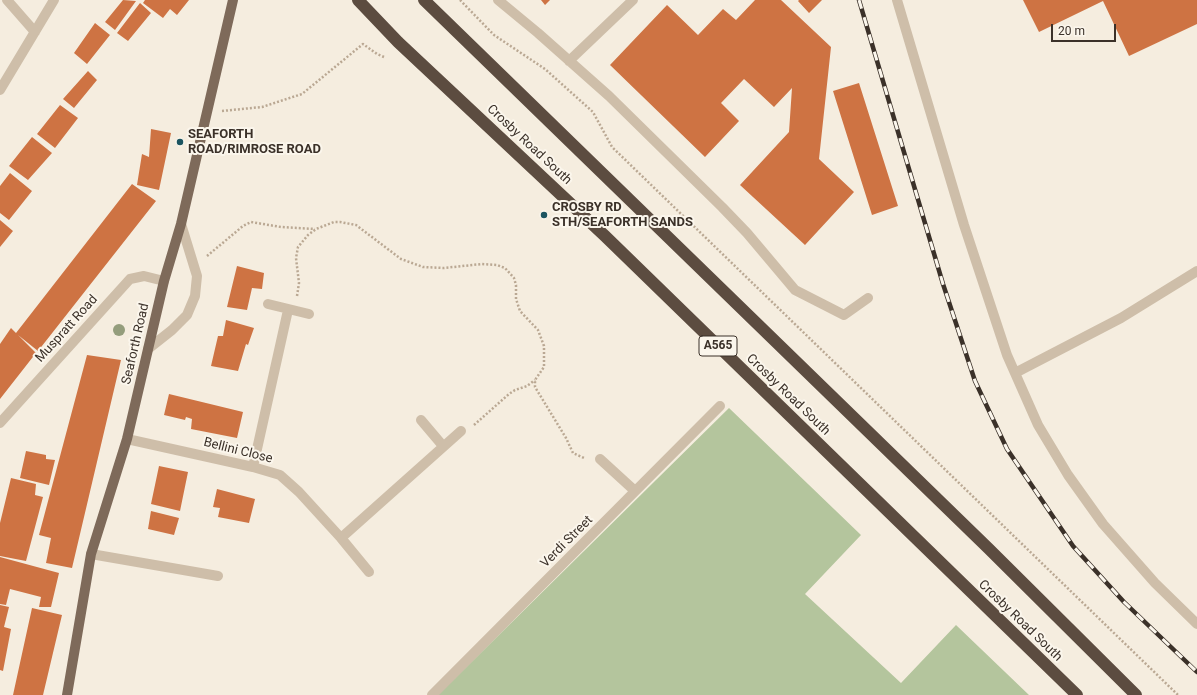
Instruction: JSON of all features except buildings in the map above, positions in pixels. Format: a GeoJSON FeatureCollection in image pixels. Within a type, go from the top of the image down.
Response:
{"type":"FeatureCollection","features":[{"type":"Feature","properties":{"kind":"highway","name":"Crosby Road South"},"geometry":{"type":"LineString","coordinates":[[358,0],[398,42],[611,242],[1077,695]]}},
{"type":"Feature","properties":{"kind":"highway"},"geometry":{"type":"LineString","coordinates":[[424,0],[988,548],[1136,695]]}},
{"type":"Feature","properties":{"kind":"main road","name":"Seaforth Road"},"geometry":{"type":"LineString","coordinates":[[67,695],[91,554],[127,439],[164,281],[181,224],[233,0]]}},
{"type":"Feature","properties":{"kind":"street"},"geometry":{"type":"LineString","coordinates":[[7,0],[35,32]]}},
{"type":"Feature","properties":{"kind":"street"},"geometry":{"type":"LineString","coordinates":[[0,90],[54,0]]}},
{"type":"Feature","properties":{"kind":"street"},"geometry":{"type":"LineString","coordinates":[[498,0],[609,96],[747,233],[795,290],[844,316],[868,298]]}},
{"type":"Feature","properties":{"kind":"street"},"geometry":{"type":"LineString","coordinates":[[569,61],[633,0]]}},
{"type":"Feature","properties":{"kind":"street"},"geometry":{"type":"LineString","coordinates":[[897,1],[964,225],[1007,355],[1038,425],[1068,475],[1103,524],[1155,583],[1197,624]]}},
{"type":"Feature","properties":{"kind":"street"},"geometry":{"type":"LineString","coordinates":[[148,349],[172,330],[187,315],[195,296],[197,276],[181,224]]}},
{"type":"Feature","properties":{"kind":"street"},"geometry":{"type":"LineString","coordinates":[[1014,372],[1121,318],[1197,271]]}},
{"type":"Feature","properties":{"kind":"street","name":"Muspratt Road"},"geometry":{"type":"LineString","coordinates":[[0,423],[130,279],[144,276],[164,281]]}},
{"type":"Feature","properties":{"kind":"street"},"geometry":{"type":"LineString","coordinates":[[268,304],[309,314]]}},
{"type":"Feature","properties":{"kind":"street"},"geometry":{"type":"LineString","coordinates":[[253,467],[288,310]]}},
{"type":"Feature","properties":{"kind":"street","name":"Verdi Street"},"geometry":{"type":"LineString","coordinates":[[432,695],[720,406]]}},
{"type":"Feature","properties":{"kind":"street"},"geometry":{"type":"LineString","coordinates":[[420,420],[444,446]]}},
{"type":"Feature","properties":{"kind":"street"},"geometry":{"type":"LineString","coordinates":[[341,538],[461,431]]}},
{"type":"Feature","properties":{"kind":"street","name":"Bellini Close"},"geometry":{"type":"LineString","coordinates":[[127,439],[273,472],[286,479],[341,538],[369,572]]}},
{"type":"Feature","properties":{"kind":"street"},"geometry":{"type":"LineString","coordinates":[[600,459],[635,492]]}},
{"type":"Feature","properties":{"kind":"street"},"geometry":{"type":"LineString","coordinates":[[91,554],[218,576]]}},
{"type":"Feature","properties":{"kind":"path"},"geometry":{"type":"LineString","coordinates":[[460,0],[494,35],[545,69],[593,112],[612,147],[1178,695]]}},
{"type":"Feature","properties":{"kind":"path"},"geometry":{"type":"LineString","coordinates":[[207,112],[262,107],[302,94],[363,44],[384,57]]}},
{"type":"Feature","properties":{"kind":"path"},"geometry":{"type":"LineString","coordinates":[[193,264],[211,253],[243,226],[251,222],[275,226],[316,229]]}},
{"type":"Feature","properties":{"kind":"path"},"geometry":{"type":"LineString","coordinates":[[299,286],[296,258],[298,247],[308,235],[316,229],[334,222],[356,225],[402,259],[423,266],[444,268],[482,264],[497,265],[505,268],[514,278],[516,285],[517,306],[538,330],[543,342],[545,353],[544,367],[535,380],[527,386],[515,390],[509,394],[471,427],[461,431]]}},
{"type":"Feature","properties":{"kind":"path"},"geometry":{"type":"LineString","coordinates":[[535,380],[535,387],[566,438],[573,453],[582,458],[600,459]]}},
{"type":"Feature","properties":{"kind":"path"},"geometry":{"type":"LineString","coordinates":[[527,386],[535,387]]}},
{"type":"Feature","properties":{"kind":"green space"},"geometry":{"type":"Polygon","coordinates":[[[729,408],[861,535],[805,594],[901,683],[956,625],[1029,695],[438,695],[729,408]]]}},
{"type":"Feature","properties":{"kind":"railway"},"geometry":{"type":"LineString","coordinates":[[859,0],[943,284],[975,381],[1007,449],[1073,546],[1124,602],[1197,672]]}},
{"type":"Feature","properties":{"kind":"place","name":"SEAFORTH ROAD/RIMROSE ROAD"},"geometry":{"type":"Point","coordinates":[180,142]}},
{"type":"Feature","properties":{"kind":"place","name":"CROSBY RD STH/SEAFORTH SANDS"},"geometry":{"type":"Point","coordinates":[544,215]}}]}
